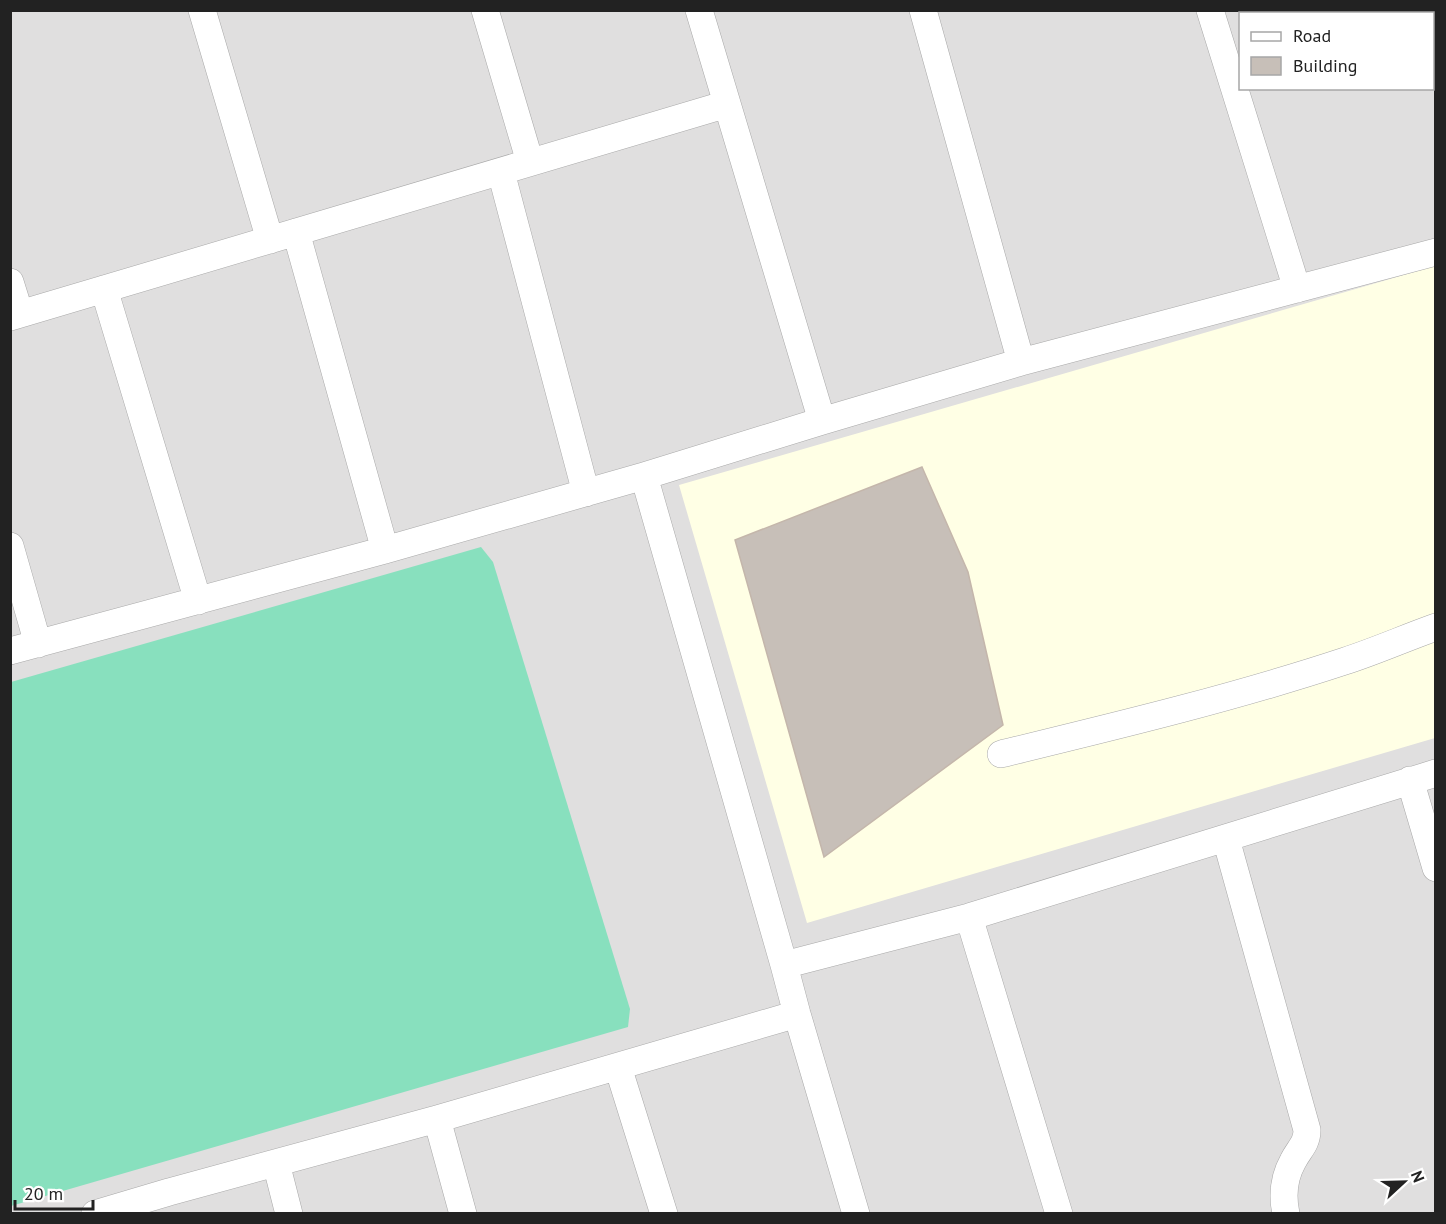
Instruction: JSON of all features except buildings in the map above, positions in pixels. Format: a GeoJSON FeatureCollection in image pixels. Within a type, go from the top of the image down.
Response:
{"type":"FeatureCollection","features":[{"type":"Feature","properties":{"kind":"street"},"geometry":{"type":"LineString","coordinates":[[202,10],[270,240]]}},
{"type":"Feature","properties":{"kind":"street"},"geometry":{"type":"LineString","coordinates":[[485,10],[530,162]]}},
{"type":"Feature","properties":{"kind":"street"},"geometry":{"type":"LineString","coordinates":[[699,10],[822,421]]}},
{"type":"Feature","properties":{"kind":"street"},"geometry":{"type":"LineString","coordinates":[[923,10],[1021,362]]}},
{"type":"Feature","properties":{"kind":"street"},"geometry":{"type":"LineString","coordinates":[[1210,10],[1297,289]]}},
{"type":"Feature","properties":{"kind":"street"},"geometry":{"type":"LineString","coordinates":[[10,282],[15,316],[727,104]]}},
{"type":"Feature","properties":{"kind":"street"},"geometry":{"type":"LineString","coordinates":[[501,172],[586,493]]}},
{"type":"Feature","properties":{"kind":"street"},"geometry":{"type":"LineString","coordinates":[[296,232],[385,550]]}},
{"type":"Feature","properties":{"kind":"street"},"geometry":{"type":"LineString","coordinates":[[10,651],[586,493],[1021,362],[1436,252]]}},
{"type":"Feature","properties":{"kind":"street"},"geometry":{"type":"LineString","coordinates":[[104,289],[198,601]]}},
{"type":"Feature","properties":{"kind":"street"},"geometry":{"type":"LineString","coordinates":[[644,476],[854,1213]]}},
{"type":"Feature","properties":{"kind":"street"},"geometry":{"type":"LineString","coordinates":[[10,546],[38,644]]}},
{"type":"Feature","properties":{"kind":"street"},"geometry":{"type":"LineString","coordinates":[[1001,753],[1118,725],[1268,684],[1345,661],[1436,627]]}},
{"type":"Feature","properties":{"kind":"street"},"geometry":{"type":"LineString","coordinates":[[784,965],[969,918],[1423,777],[1436,868]]}},
{"type":"Feature","properties":{"kind":"street"},"geometry":{"type":"LineString","coordinates":[[1226,839],[1307,1130],[1305,1143],[1292,1161],[1286,1177],[1283,1192],[1286,1214]]}},
{"type":"Feature","properties":{"kind":"street"},"geometry":{"type":"LineString","coordinates":[[969,918],[1057,1213]]}},
{"type":"Feature","properties":{"kind":"street"},"geometry":{"type":"LineString","coordinates":[[95,1214],[437,1119],[797,1014]]}},
{"type":"Feature","properties":{"kind":"street"},"geometry":{"type":"LineString","coordinates":[[618,1067],[664,1214]]}},
{"type":"Feature","properties":{"kind":"street"},"geometry":{"type":"LineString","coordinates":[[437,1119],[463,1214]]}},
{"type":"Feature","properties":{"kind":"street"},"geometry":{"type":"LineString","coordinates":[[276,1163],[289,1214]]}},
{"type":"Feature","properties":{"kind":"shaded area"},"geometry":{"type":"Polygon","coordinates":[[[11,11],[1435,11],[1435,1213],[11,1213],[11,11]]]}},
{"type":"Feature","properties":{"kind":"shaded area"},"geometry":{"type":"Polygon","coordinates":[[[1435,266],[1435,738],[807,923],[679,485],[1435,266]]]}},
{"type":"Feature","properties":{"kind":"green space"},"geometry":{"type":"Polygon","coordinates":[[[481,547],[493,562],[630,1009],[628,1027],[11,1206],[11,682],[481,547]]]}}]}
